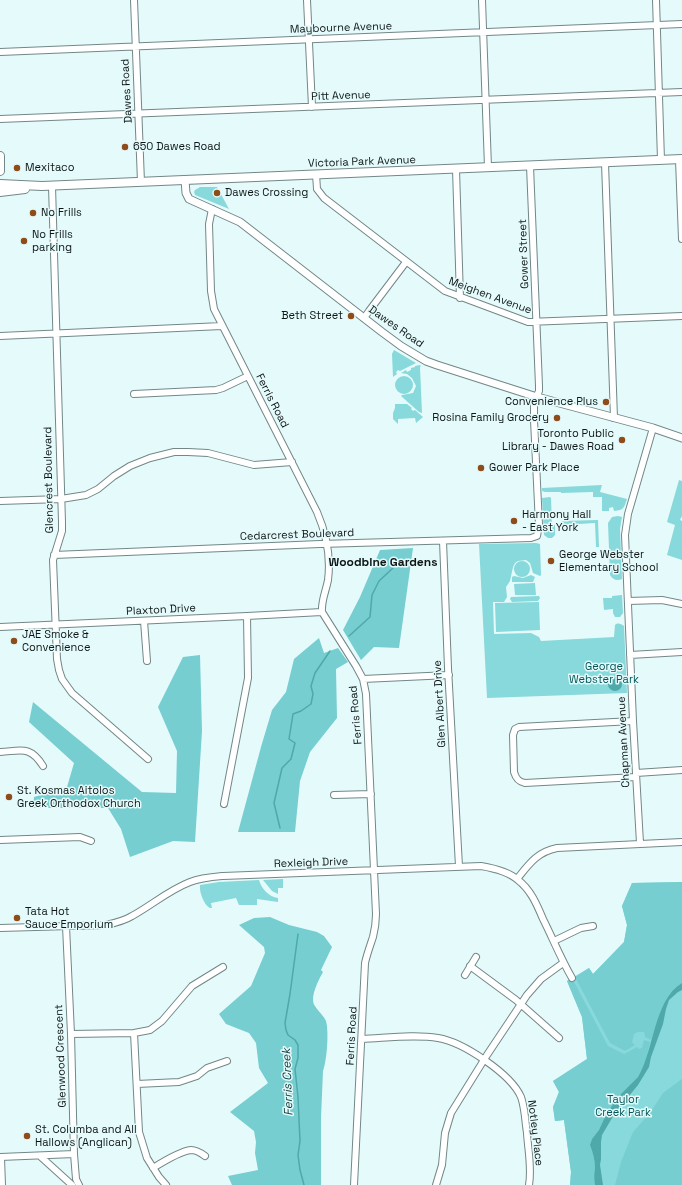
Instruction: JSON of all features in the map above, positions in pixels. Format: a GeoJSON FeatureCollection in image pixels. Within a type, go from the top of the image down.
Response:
{"type":"FeatureCollection","features":[{"type":"Feature","properties":{"kind":"main road"},"geometry":{"type":"LineString","coordinates":[[0,156],[0,171]]}},
{"type":"Feature","properties":{"kind":"main road","name":"Victoria Park Avenue"},"geometry":{"type":"LineString","coordinates":[[0,184],[52,186],[680,160]]}},
{"type":"Feature","properties":{"kind":"main road","name":"Victoria Park Avenue"},"geometry":{"type":"LineString","coordinates":[[0,192],[42,186]]}},
{"type":"Feature","properties":{"kind":"main road"},"geometry":{"type":"LineString","coordinates":[[0,1158],[1,1185]]}},
{"type":"Feature","properties":{"kind":"street","name":"Dawes Road"},"geometry":{"type":"LineString","coordinates":[[134,0],[141,182]]}},
{"type":"Feature","properties":{"kind":"street"},"geometry":{"type":"LineString","coordinates":[[307,0],[312,106]]}},
{"type":"Feature","properties":{"kind":"street"},"geometry":{"type":"LineString","coordinates":[[482,0],[488,167]]}},
{"type":"Feature","properties":{"kind":"street"},"geometry":{"type":"LineString","coordinates":[[656,0],[661,160]]}},
{"type":"Feature","properties":{"kind":"street","name":"Maybourne Avenue"},"geometry":{"type":"LineString","coordinates":[[0,52],[682,24]]}},
{"type":"Feature","properties":{"kind":"street","name":"Pitt Avenue"},"geometry":{"type":"LineString","coordinates":[[0,119],[682,92]]}},
{"type":"Feature","properties":{"kind":"street"},"geometry":{"type":"LineString","coordinates":[[680,160],[682,239]]}},
{"type":"Feature","properties":{"kind":"street"},"geometry":{"type":"LineString","coordinates":[[604,163],[614,418]]}},
{"type":"Feature","properties":{"kind":"street","name":"Gower Street"},"geometry":{"type":"LineString","coordinates":[[530,166],[539,386],[539,391],[534,404],[539,525],[538,533]]}},
{"type":"Feature","properties":{"kind":"street"},"geometry":{"type":"LineString","coordinates":[[456,169],[460,298]]}},
{"type":"Feature","properties":{"kind":"street","name":"Meighen Avenue"},"geometry":{"type":"LineString","coordinates":[[316,174],[316,189],[324,198],[445,291],[460,298],[528,322],[682,316]]}},
{"type":"Feature","properties":{"kind":"street","name":"Dawes Road"},"geometry":{"type":"LineString","coordinates":[[185,180],[186,192],[188,197],[193,201],[240,222],[401,346],[426,361],[536,398],[653,428],[682,438]]}},
{"type":"Feature","properties":{"kind":"street","name":"Glencrest Boulevard"},"geometry":{"type":"LineString","coordinates":[[52,186],[62,531],[54,555],[58,665],[65,683],[72,693],[148,759]]}},
{"type":"Feature","properties":{"kind":"street","name":"Ferris Road"},"geometry":{"type":"LineString","coordinates":[[212,209],[209,224],[211,291],[214,309],[317,512],[326,543],[328,571],[328,580],[322,612],[363,679],[366,694],[368,713],[375,925],[365,963],[354,1185]]}},
{"type":"Feature","properties":{"kind":"street"},"geometry":{"type":"LineString","coordinates":[[364,318],[406,262]]}},
{"type":"Feature","properties":{"kind":"street"},"geometry":{"type":"LineString","coordinates":[[0,336],[222,326]]}},
{"type":"Feature","properties":{"kind":"street"},"geometry":{"type":"LineString","coordinates":[[134,394],[216,390],[248,376]]}},
{"type":"Feature","properties":{"kind":"street","name":"Chapman Avenue"},"geometry":{"type":"LineString","coordinates":[[640,844],[625,535],[628,514],[653,428]]}},
{"type":"Feature","properties":{"kind":"street"},"geometry":{"type":"LineString","coordinates":[[0,501],[81,497],[98,489],[114,476],[130,466],[150,458],[174,452],[208,453],[254,465],[292,462]]}},
{"type":"Feature","properties":{"kind":"street","name":"Cedarcrest Boulevard"},"geometry":{"type":"LineString","coordinates":[[54,555],[326,543],[534,538],[538,533]]}},
{"type":"Feature","properties":{"kind":"street","name":"Glen Albert Drive"},"geometry":{"type":"LineString","coordinates":[[444,540],[458,866]]}},
{"type":"Feature","properties":{"kind":"street"},"geometry":{"type":"LineString","coordinates":[[628,601],[662,600],[682,604]]}},
{"type":"Feature","properties":{"kind":"street","name":"Plaxton Drive"},"geometry":{"type":"LineString","coordinates":[[0,627],[322,612]]}},
{"type":"Feature","properties":{"kind":"street"},"geometry":{"type":"LineString","coordinates":[[224,804],[248,678],[247,616]]}},
{"type":"Feature","properties":{"kind":"street"},"geometry":{"type":"LineString","coordinates":[[144,621],[146,661]]}},
{"type":"Feature","properties":{"kind":"street"},"geometry":{"type":"LineString","coordinates":[[630,655],[682,652]]}},
{"type":"Feature","properties":{"kind":"street"},"geometry":{"type":"LineString","coordinates":[[363,679],[449,675]]}},
{"type":"Feature","properties":{"kind":"street"},"geometry":{"type":"LineString","coordinates":[[633,721],[519,727],[515,729],[513,735],[514,772],[516,778],[519,781],[525,782],[636,775],[682,770]]}},
{"type":"Feature","properties":{"kind":"street"},"geometry":{"type":"LineString","coordinates":[[0,752],[30,752],[43,766]]}},
{"type":"Feature","properties":{"kind":"street"},"geometry":{"type":"LineString","coordinates":[[334,795],[371,794]]}},
{"type":"Feature","properties":{"kind":"street"},"geometry":{"type":"LineString","coordinates":[[0,840],[80,837],[91,841]]}},
{"type":"Feature","properties":{"kind":"street"},"geometry":{"type":"LineString","coordinates":[[517,879],[533,859],[552,849],[682,842]]}},
{"type":"Feature","properties":{"kind":"street","name":"Rexleigh Drive"},"geometry":{"type":"LineString","coordinates":[[0,928],[106,925],[118,923],[131,917],[178,887],[201,878],[475,865],[493,868],[517,879],[532,895],[563,963],[572,978]]}},
{"type":"Feature","properties":{"kind":"street","name":"Glenwood Crescent"},"geometry":{"type":"LineString","coordinates":[[66,926],[71,1034],[74,1154],[76,1179],[78,1185]]}},
{"type":"Feature","properties":{"kind":"street"},"geometry":{"type":"LineString","coordinates":[[554,941],[581,928],[593,926]]}},
{"type":"Feature","properties":{"kind":"street"},"geometry":{"type":"LineString","coordinates":[[465,974],[476,958]]}},
{"type":"Feature","properties":{"kind":"street"},"geometry":{"type":"LineString","coordinates":[[436,1185],[442,1165],[445,1133],[451,1113],[484,1060],[534,986],[563,963]]}},
{"type":"Feature","properties":{"kind":"street"},"geometry":{"type":"LineString","coordinates":[[470,966],[521,1004],[559,1038]]}},
{"type":"Feature","properties":{"kind":"street"},"geometry":{"type":"LineString","coordinates":[[71,1034],[134,1033],[150,1030],[157,1025],[192,986],[223,967]]}},
{"type":"Feature","properties":{"kind":"street"},"geometry":{"type":"LineString","coordinates":[[134,1033],[139,1132],[147,1158],[166,1185]]}},
{"type":"Feature","properties":{"kind":"street","name":"Notley Place"},"geometry":{"type":"LineString","coordinates":[[362,1039],[420,1036],[452,1041],[484,1060],[512,1082],[521,1098],[525,1115],[530,1161],[529,1185]]}},
{"type":"Feature","properties":{"kind":"street"},"geometry":{"type":"LineString","coordinates":[[137,1084],[179,1082],[197,1076],[207,1068],[227,1061]]}},
{"type":"Feature","properties":{"kind":"street"},"geometry":{"type":"LineString","coordinates":[[153,1168],[191,1150],[199,1152],[205,1156]]}},
{"type":"Feature","properties":{"kind":"street"},"geometry":{"type":"LineString","coordinates":[[0,1158],[74,1154]]}},
{"type":"Feature","properties":{"kind":"street"},"geometry":{"type":"LineString","coordinates":[[40,1156],[72,1185]]}},
{"type":"Feature","properties":{"kind":"green space"},"geometry":{"type":"Polygon","coordinates":[[[200,187],[217,187],[229,209],[195,195],[195,190],[200,187]]]}},
{"type":"Feature","properties":{"kind":"green space"},"geometry":{"type":"Polygon","coordinates":[[[394,350],[416,363],[400,371],[398,370],[396,372],[397,374],[393,377],[392,354],[394,350]]]}},
{"type":"Feature","properties":{"kind":"green space"},"geometry":{"type":"Polygon","coordinates":[[[420,365],[422,413],[401,396],[413,393],[416,386],[412,378],[407,374],[401,373],[406,370],[407,372],[411,370],[411,368],[420,365]]]}},
{"type":"Feature","properties":{"kind":"green space"},"geometry":{"type":"Polygon","coordinates":[[[400,376],[408,376],[413,381],[411,392],[408,394],[400,394],[395,389],[395,381],[400,376]]]}},
{"type":"Feature","properties":{"kind":"green space"},"geometry":{"type":"Polygon","coordinates":[[[395,404],[407,404],[413,411],[415,410],[423,417],[416,423],[415,418],[398,419],[398,424],[393,419],[395,404]]]}},
{"type":"Feature","properties":{"kind":"green space"},"geometry":{"type":"Polygon","coordinates":[[[679,480],[682,481],[682,516],[680,520],[682,521],[682,560],[667,555],[675,525],[667,522],[679,480]]]}},
{"type":"Feature","properties":{"kind":"green space"},"geometry":{"type":"Polygon","coordinates":[[[602,485],[600,492],[627,499],[623,508],[614,511],[613,507],[609,508],[609,511],[602,511],[602,497],[593,497],[593,492],[561,493],[542,491],[542,488],[602,485]]]}},
{"type":"Feature","properties":{"kind":"green space"},"geometry":{"type":"Polygon","coordinates":[[[550,497],[552,525],[555,525],[555,535],[552,538],[548,538],[544,535],[542,498],[550,497]]]}},
{"type":"Feature","properties":{"kind":"green space"},"geometry":{"type":"Polygon","coordinates":[[[612,517],[622,517],[620,529],[622,579],[617,580],[612,578],[610,575],[608,523],[612,517]]]}},
{"type":"Feature","properties":{"kind":"green space"},"geometry":{"type":"Polygon","coordinates":[[[598,520],[599,547],[596,547],[595,523],[562,525],[562,521],[598,520]]]}},
{"type":"Feature","properties":{"kind":"green space","name":"George Webster Park"},"geometry":{"type":"Polygon","coordinates":[[[479,544],[540,544],[541,575],[540,576],[533,573],[530,563],[526,560],[515,563],[510,581],[506,587],[507,597],[504,602],[493,602],[494,634],[531,633],[539,637],[541,641],[614,637],[615,625],[621,624],[624,626],[627,693],[487,698],[479,544]]]}},
{"type":"Feature","properties":{"kind":"green space"},"geometry":{"type":"Polygon","coordinates":[[[522,561],[529,566],[530,569],[525,576],[522,577],[515,572],[514,569],[519,562],[522,561]]]}},
{"type":"Feature","properties":{"kind":"green space"},"geometry":{"type":"Polygon","coordinates":[[[531,575],[535,577],[533,582],[512,582],[512,577],[514,576],[523,578],[531,575]]]}},
{"type":"Feature","properties":{"kind":"green space"},"geometry":{"type":"Polygon","coordinates":[[[535,583],[536,595],[515,595],[514,584],[535,583]]]}},
{"type":"Feature","properties":{"kind":"green space"},"geometry":{"type":"Polygon","coordinates":[[[622,595],[623,613],[620,617],[615,617],[613,609],[604,610],[603,598],[612,598],[612,596],[622,595]]]}},
{"type":"Feature","properties":{"kind":"green space"},"geometry":{"type":"Polygon","coordinates":[[[539,596],[540,598],[538,601],[512,602],[510,599],[511,597],[539,596]]]}},
{"type":"Feature","properties":{"kind":"green space"},"geometry":{"type":"Polygon","coordinates":[[[539,602],[540,630],[496,632],[495,603],[539,602]]]}},
{"type":"Feature","properties":{"kind":"green space"},"geometry":{"type":"Polygon","coordinates":[[[283,879],[283,888],[278,888],[278,894],[272,891],[263,880],[283,879]]]}},
{"type":"Feature","properties":{"kind":"green space"},"geometry":{"type":"Polygon","coordinates":[[[259,880],[266,892],[278,898],[278,902],[257,899],[257,905],[239,905],[236,898],[211,903],[212,908],[210,908],[202,898],[200,891],[200,885],[219,882],[259,880]]]}},
{"type":"Feature","properties":{"kind":"green space","name":"Taylor Creek Park"},"geometry":{"type":"Polygon","coordinates":[[[682,882],[682,1185],[570,1185],[571,1172],[564,1120],[555,1121],[553,1107],[559,1092],[553,1081],[587,1059],[582,1017],[567,981],[589,968],[593,974],[624,942],[627,925],[622,906],[632,883],[682,882]]]}},
{"type":"Feature","properties":{"kind":"shaded area"},"geometry":{"type":"Polygon","coordinates":[[[413,548],[399,648],[374,647],[361,660],[343,630],[360,597],[380,550],[413,548]]]}},
{"type":"Feature","properties":{"kind":"shaded area"},"geometry":{"type":"Polygon","coordinates":[[[319,638],[324,653],[338,648],[348,662],[336,669],[337,718],[310,752],[300,781],[295,832],[238,832],[272,710],[286,692],[294,659],[319,638]]]}},
{"type":"Feature","properties":{"kind":"shaded area"},"geometry":{"type":"Polygon","coordinates":[[[200,655],[202,731],[195,842],[173,841],[130,857],[121,829],[108,808],[33,808],[34,797],[67,787],[74,763],[29,722],[33,702],[142,792],[176,793],[177,751],[158,707],[183,657],[200,655]]]}},
{"type":"Feature","properties":{"kind":"shaded area"},"geometry":{"type":"Polygon","coordinates":[[[612,677],[618,677],[622,681],[622,687],[618,691],[612,691],[608,687],[608,681],[612,677]]]}},
{"type":"Feature","properties":{"kind":"shaded area"},"geometry":{"type":"Polygon","coordinates":[[[682,882],[682,983],[675,988],[665,1001],[651,1040],[645,1037],[644,1032],[637,1032],[634,1034],[632,1042],[635,1045],[625,1051],[610,1043],[575,977],[589,968],[593,974],[624,942],[627,925],[622,906],[632,883],[682,882]]]}},
{"type":"Feature","properties":{"kind":"shaded area"},"geometry":{"type":"Polygon","coordinates":[[[270,917],[289,925],[317,932],[324,936],[332,947],[321,970],[323,972],[315,989],[313,998],[313,1003],[326,1021],[327,1032],[323,1071],[321,1118],[321,1185],[232,1185],[228,1176],[258,1170],[255,1153],[256,1142],[254,1131],[230,1112],[268,1083],[259,1068],[256,1043],[249,1033],[226,1024],[219,1014],[251,986],[265,953],[264,947],[239,925],[254,918],[270,917]]]}},
{"type":"Feature","properties":{"kind":"shaded area"},"geometry":{"type":"Polygon","coordinates":[[[572,978],[608,1046],[624,1054],[637,1047],[639,1049],[642,1048],[644,1040],[650,1042],[645,1064],[638,1077],[617,1098],[599,1130],[592,1139],[590,1145],[595,1162],[595,1185],[570,1185],[571,1172],[564,1120],[555,1121],[553,1107],[559,1092],[553,1081],[587,1059],[582,1017],[567,981],[572,978]]]}},
{"type":"Feature","properties":{"kind":"shaded area"},"geometry":{"type":"Polygon","coordinates":[[[682,983],[682,990],[669,1000],[649,1067],[638,1085],[615,1113],[602,1135],[600,1165],[603,1185],[595,1185],[595,1162],[590,1145],[592,1139],[599,1130],[617,1098],[638,1077],[648,1054],[660,1013],[673,991],[682,983]]]}},
{"type":"Feature","properties":{"kind":"shaded area"},"geometry":{"type":"Polygon","coordinates":[[[682,1079],[682,1185],[615,1185],[621,1162],[633,1132],[650,1113],[663,1093],[682,1079]]]}},
{"type":"Feature","properties":{"kind":"waterway"},"geometry":{"type":"LineString","coordinates":[[349,636],[370,617],[372,595],[379,581],[393,568]]}},
{"type":"Feature","properties":{"kind":"waterway"},"geometry":{"type":"LineString","coordinates":[[280,828],[274,803],[282,768],[291,759],[295,743],[289,739],[293,714],[301,711],[311,704],[313,694],[311,686],[315,673],[330,651]]}},
{"type":"Feature","properties":{"kind":"waterway","name":"Ferris Creek"},"geometry":{"type":"LineString","coordinates":[[298,934],[285,1023],[288,1035],[295,1040],[298,1045],[298,1058],[295,1069],[300,1141],[298,1155],[304,1185]]}},
{"type":"Feature","properties":{"kind":"place","name":"650 Dawes Road"},"geometry":{"type":"Point","coordinates":[125,147]}},
{"type":"Feature","properties":{"kind":"place","name":"Mexitaco"},"geometry":{"type":"Point","coordinates":[17,168]}},
{"type":"Feature","properties":{"kind":"place","name":"Dawes Crossing"},"geometry":{"type":"Point","coordinates":[217,193]}},
{"type":"Feature","properties":{"kind":"place","name":"No Frills"},"geometry":{"type":"Point","coordinates":[33,213]}},
{"type":"Feature","properties":{"kind":"place","name":"No Frills parking"},"geometry":{"type":"Point","coordinates":[24,241]}},
{"type":"Feature","properties":{"kind":"place","name":"Beth Street"},"geometry":{"type":"Point","coordinates":[351,316]}},
{"type":"Feature","properties":{"kind":"place","name":"Convenience Plus"},"geometry":{"type":"Point","coordinates":[606,402]}},
{"type":"Feature","properties":{"kind":"place","name":"Rosina Family Grocery"},"geometry":{"type":"Point","coordinates":[557,418]}},
{"type":"Feature","properties":{"kind":"place","name":"Toronto Public Library - Dawes Road"},"geometry":{"type":"Point","coordinates":[622,440]}},
{"type":"Feature","properties":{"kind":"place","name":"Gower Park Place"},"geometry":{"type":"Point","coordinates":[481,468]}},
{"type":"Feature","properties":{"kind":"place","name":"Harmony Hall - East York"},"geometry":{"type":"Point","coordinates":[514,521]}},
{"type":"Feature","properties":{"kind":"place","name":"George Webster Elementary School"},"geometry":{"type":"Point","coordinates":[551,561]}},
{"type":"Feature","properties":{"kind":"place","name":"JAE Smoke & Convenience"},"geometry":{"type":"Point","coordinates":[14,641]}},
{"type":"Feature","properties":{"kind":"place","name":"St. Kosmas Aitolos Greek Orthodox Church"},"geometry":{"type":"Point","coordinates":[9,797]}},
{"type":"Feature","properties":{"kind":"place","name":"Tata Hot Sauce Emporium"},"geometry":{"type":"Point","coordinates":[17,918]}},
{"type":"Feature","properties":{"kind":"place","name":"St. Columba and All Hallows (Anglican)"},"geometry":{"type":"Point","coordinates":[27,1136]}},
{"type":"Feature","properties":{"kind":"district","name":"Woodbine Gardens"},"geometry":{"type":"Point","coordinates":[383,563]}}]}
